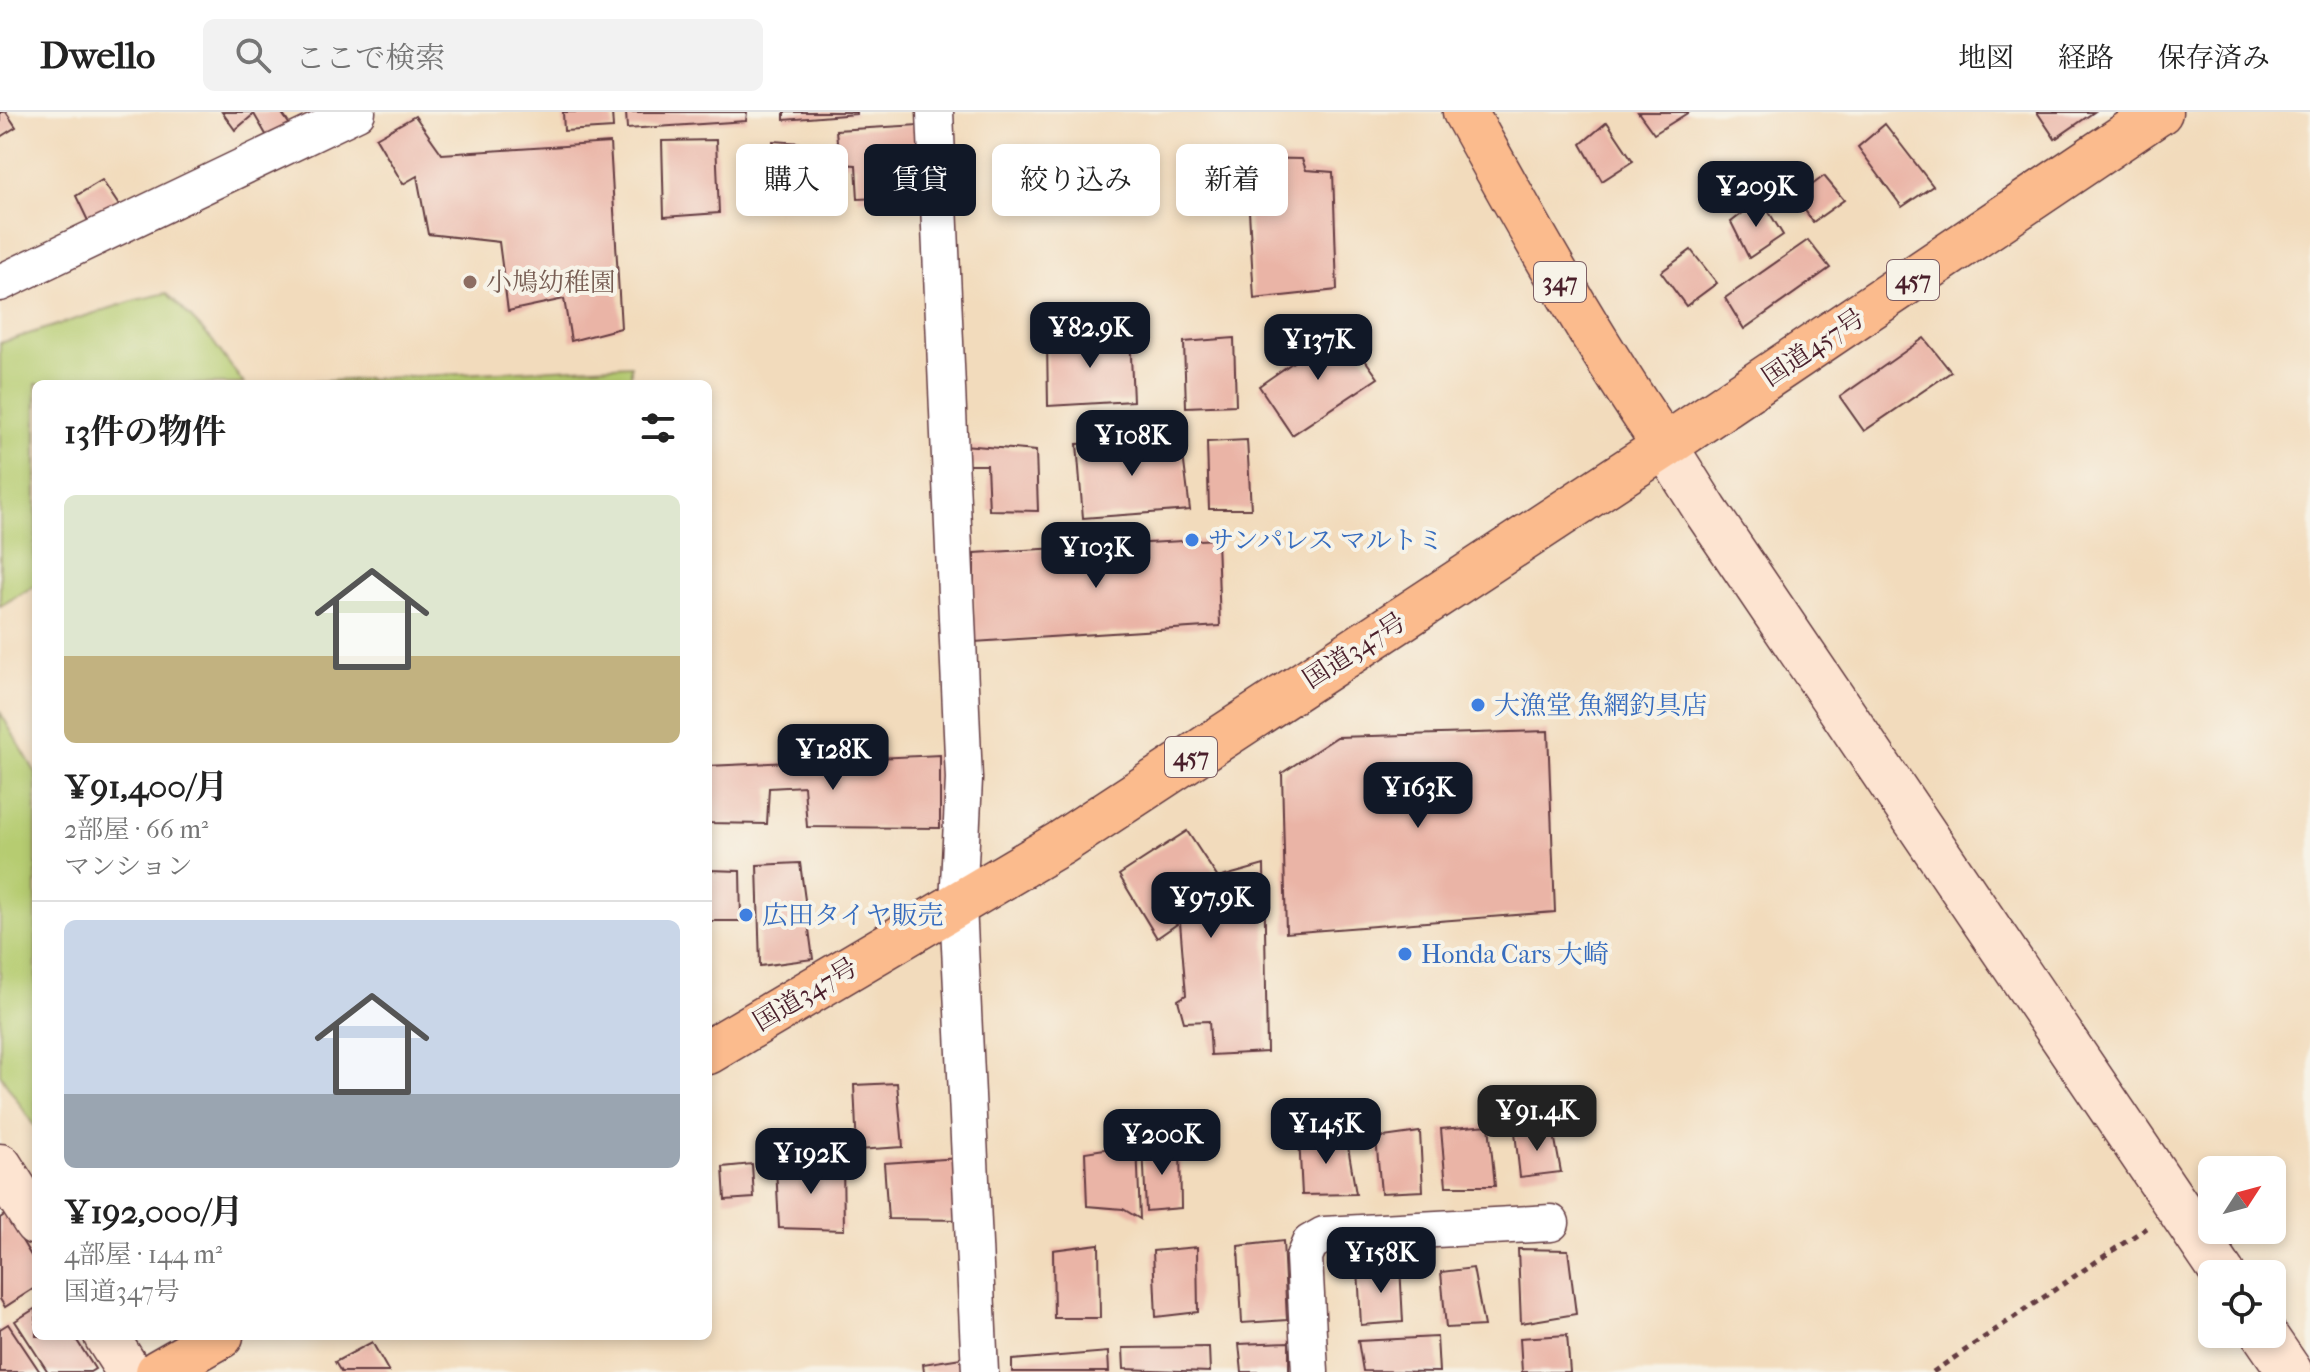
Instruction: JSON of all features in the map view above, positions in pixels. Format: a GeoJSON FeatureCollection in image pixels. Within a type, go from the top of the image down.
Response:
{"type":"FeatureCollection","features":[{"type":"Feature","properties":{"kind":"highway","name":"347"},"geometry":{"type":"LineString","coordinates":[[1465,112],[1546,259],[1621,383],[1665,446]]}},
{"type":"Feature","properties":{"kind":"highway","name":"国道457号"},"geometry":{"type":"LineString","coordinates":[[1665,446],[2160,112]]}},
{"type":"Feature","properties":{"kind":"highway","name":"国道347号"},"geometry":{"type":"LineString","coordinates":[[712,1050],[1061,843],[1665,446]]}},
{"type":"Feature","properties":{"kind":"highway"},"geometry":{"type":"LineString","coordinates":[[158,1372],[214,1340]]}},
{"type":"Feature","properties":{"kind":"street"},"geometry":{"type":"LineString","coordinates":[[0,283],[357,112]]}},
{"type":"Feature","properties":{"kind":"street"},"geometry":{"type":"LineString","coordinates":[[935,112],[964,779],[958,904],[980,1372]]}},
{"type":"Feature","properties":{"kind":"street"},"geometry":{"type":"LineString","coordinates":[[1665,446],[1714,524],[2213,1260]]}},
{"type":"Feature","properties":{"kind":"street"},"geometry":{"type":"LineString","coordinates":[[0,1166],[32,1217]]}},
{"type":"Feature","properties":{"kind":"street"},"geometry":{"type":"LineString","coordinates":[[1310,1372],[1304,1257],[1310,1243],[1324,1235],[1551,1223]]}},
{"type":"Feature","properties":{"kind":"street"},"geometry":{"type":"LineString","coordinates":[[109,1340],[129,1372]]}},
{"type":"Feature","properties":{"kind":"street"},"geometry":{"type":"LineString","coordinates":[[2274,1348],[2290,1372]]}},
{"type":"Feature","properties":{"kind":"path"},"geometry":{"type":"LineString","coordinates":[[1933,1372],[2177,1207]]}},
{"type":"Feature","properties":{"kind":"green space"},"geometry":{"type":"Polygon","coordinates":[[[167,293],[211,339],[241,380],[32,380],[32,587],[0,606],[0,343],[167,293]]]}},
{"type":"Feature","properties":{"kind":"green space"},"geometry":{"type":"Polygon","coordinates":[[[631,365],[631,380],[346,380],[631,365]]]}},
{"type":"Feature","properties":{"kind":"green space"},"geometry":{"type":"Polygon","coordinates":[[[0,712],[32,766],[32,1123],[0,1074],[0,712]]]}},
{"type":"Feature","properties":{"kind":"building"},"geometry":{"type":"Polygon","coordinates":[[[0,112],[6,112],[16,127],[0,137],[0,112]]]}},
{"type":"Feature","properties":{"kind":"building"},"geometry":{"type":"Polygon","coordinates":[[[222,112],[281,112],[292,128],[268,138],[254,114],[235,130],[222,112]]]}},
{"type":"Feature","properties":{"kind":"building"},"geometry":{"type":"Polygon","coordinates":[[[563,112],[612,112],[613,128],[564,131],[563,112]]]}},
{"type":"Feature","properties":{"kind":"building"},"geometry":{"type":"Polygon","coordinates":[[[626,112],[747,112],[746,121],[627,129],[626,112]]]}},
{"type":"Feature","properties":{"kind":"building"},"geometry":{"type":"Polygon","coordinates":[[[784,112],[856,112],[856,114],[784,120],[784,112]]]}},
{"type":"Feature","properties":{"kind":"building"},"geometry":{"type":"Polygon","coordinates":[[[1638,112],[1689,112],[1654,134],[1638,112]]]}},
{"type":"Feature","properties":{"kind":"building"},"geometry":{"type":"Polygon","coordinates":[[[2037,112],[2094,112],[2055,139],[2037,112]]]}},
{"type":"Feature","properties":{"kind":"building"},"geometry":{"type":"Polygon","coordinates":[[[415,116],[442,154],[610,143],[621,328],[571,341],[564,299],[508,311],[499,242],[428,234],[417,176],[403,184],[376,138],[415,116]]]}},
{"type":"Feature","properties":{"kind":"building"},"geometry":{"type":"Polygon","coordinates":[[[1607,122],[1633,161],[1602,181],[1581,144],[1607,122]]]}},
{"type":"Feature","properties":{"kind":"building"},"geometry":{"type":"Polygon","coordinates":[[[1885,124],[1933,186],[1902,207],[1858,147],[1885,124]]]}},
{"type":"Feature","properties":{"kind":"building"},"geometry":{"type":"Polygon","coordinates":[[[919,125],[919,144],[864,144],[864,199],[858,199],[856,165],[848,165],[848,144],[837,144],[836,130],[919,125]]]}},
{"type":"Feature","properties":{"kind":"building"},"geometry":{"type":"Polygon","coordinates":[[[716,140],[719,213],[664,217],[662,141],[716,140]]]}},
{"type":"Feature","properties":{"kind":"building"},"geometry":{"type":"Polygon","coordinates":[[[773,141],[815,144],[773,144],[773,141]]]}},
{"type":"Feature","properties":{"kind":"building"},"geometry":{"type":"Polygon","coordinates":[[[1288,159],[1302,159],[1306,170],[1333,172],[1337,290],[1254,299],[1249,216],[1288,216],[1288,159]]]}},
{"type":"Feature","properties":{"kind":"building"},"geometry":{"type":"Polygon","coordinates":[[[1824,176],[1844,200],[1813,222],[1796,197],[1824,176]]]}},
{"type":"Feature","properties":{"kind":"building"},"geometry":{"type":"Polygon","coordinates":[[[102,180],[122,210],[91,227],[76,196],[102,180]]]}},
{"type":"Feature","properties":{"kind":"building"},"geometry":{"type":"Polygon","coordinates":[[[1761,199],[1783,235],[1749,258],[1731,222],[1761,199]]]}},
{"type":"Feature","properties":{"kind":"building"},"geometry":{"type":"Polygon","coordinates":[[[1808,240],[1830,268],[1744,329],[1725,298],[1808,240]]]}},
{"type":"Feature","properties":{"kind":"building"},"geometry":{"type":"Polygon","coordinates":[[[1691,250],[1717,283],[1686,306],[1661,272],[1691,250]]]}},
{"type":"Feature","properties":{"kind":"building"},"geometry":{"type":"Polygon","coordinates":[[[1342,328],[1378,378],[1292,435],[1259,386],[1342,328]]]}},
{"type":"Feature","properties":{"kind":"building"},"geometry":{"type":"Polygon","coordinates":[[[1130,333],[1133,401],[1048,406],[1047,341],[1130,333]]]}},
{"type":"Feature","properties":{"kind":"building"},"geometry":{"type":"Polygon","coordinates":[[[1234,338],[1236,405],[1186,407],[1184,342],[1234,338]]]}},
{"type":"Feature","properties":{"kind":"building"},"geometry":{"type":"Polygon","coordinates":[[[1924,338],[1951,372],[1864,431],[1840,397],[1924,338]]]}},
{"type":"Feature","properties":{"kind":"building"},"geometry":{"type":"Polygon","coordinates":[[[1181,439],[1190,510],[1083,518],[1077,444],[1181,439]]]}},
{"type":"Feature","properties":{"kind":"building"},"geometry":{"type":"Polygon","coordinates":[[[1247,440],[1251,509],[1209,509],[1207,442],[1247,440]]]}},
{"type":"Feature","properties":{"kind":"building"},"geometry":{"type":"Polygon","coordinates":[[[963,445],[1036,451],[1038,511],[989,510],[987,465],[964,465],[963,445]]]}},
{"type":"Feature","properties":{"kind":"building"},"geometry":{"type":"Polygon","coordinates":[[[1217,539],[1220,626],[974,642],[974,553],[1217,539]]]}},
{"type":"Feature","properties":{"kind":"building"},"geometry":{"type":"Polygon","coordinates":[[[1548,731],[1555,912],[1286,933],[1282,773],[1337,737],[1548,731]]]}},
{"type":"Feature","properties":{"kind":"building"},"geometry":{"type":"Polygon","coordinates":[[[940,755],[940,828],[807,827],[804,786],[769,788],[767,824],[712,823],[712,766],[940,755]]]}},
{"type":"Feature","properties":{"kind":"building"},"geometry":{"type":"Polygon","coordinates":[[[1187,831],[1218,878],[1264,865],[1267,1052],[1211,1055],[1209,1021],[1184,1022],[1178,1000],[1186,995],[1180,922],[1157,938],[1119,875],[1187,831]]]}},
{"type":"Feature","properties":{"kind":"building"},"geometry":{"type":"Polygon","coordinates":[[[800,863],[813,959],[760,966],[757,865],[800,863]]]}},
{"type":"Feature","properties":{"kind":"building"},"geometry":{"type":"Polygon","coordinates":[[[712,870],[740,871],[741,921],[712,921],[712,870]]]}},
{"type":"Feature","properties":{"kind":"building"},"geometry":{"type":"Polygon","coordinates":[[[897,1083],[903,1147],[857,1150],[854,1085],[897,1083]]]}},
{"type":"Feature","properties":{"kind":"building"},"geometry":{"type":"Polygon","coordinates":[[[1489,1125],[1495,1186],[1446,1186],[1441,1129],[1489,1125]]]}},
{"type":"Feature","properties":{"kind":"building"},"geometry":{"type":"Polygon","coordinates":[[[1553,1129],[1561,1172],[1520,1177],[1515,1132],[1553,1129]]]}},
{"type":"Feature","properties":{"kind":"building"},"geometry":{"type":"Polygon","coordinates":[[[1420,1132],[1423,1191],[1381,1193],[1376,1138],[1420,1132]]]}},
{"type":"Feature","properties":{"kind":"building"},"geometry":{"type":"Polygon","coordinates":[[[1346,1135],[1356,1194],[1302,1195],[1299,1136],[1346,1135]]]}},
{"type":"Feature","properties":{"kind":"building"},"geometry":{"type":"Polygon","coordinates":[[[1137,1144],[1140,1219],[1123,1209],[1087,1206],[1085,1152],[1137,1144]]]}},
{"type":"Feature","properties":{"kind":"building"},"geometry":{"type":"Polygon","coordinates":[[[1180,1144],[1181,1208],[1146,1211],[1143,1145],[1180,1144]]]}},
{"type":"Feature","properties":{"kind":"building"},"geometry":{"type":"Polygon","coordinates":[[[960,1158],[964,1220],[888,1219],[884,1163],[960,1158]]]}},
{"type":"Feature","properties":{"kind":"building"},"geometry":{"type":"Polygon","coordinates":[[[843,1162],[844,1230],[779,1228],[776,1166],[843,1162]]]}},
{"type":"Feature","properties":{"kind":"building"},"geometry":{"type":"Polygon","coordinates":[[[752,1164],[754,1198],[725,1200],[723,1167],[752,1164]]]}},
{"type":"Feature","properties":{"kind":"building"},"geometry":{"type":"Polygon","coordinates":[[[6,1214],[32,1257],[32,1290],[5,1307],[0,1299],[0,1218],[6,1214]]]}},
{"type":"Feature","properties":{"kind":"building"},"geometry":{"type":"Polygon","coordinates":[[[1283,1241],[1287,1320],[1242,1323],[1238,1246],[1283,1241]]]}},
{"type":"Feature","properties":{"kind":"building"},"geometry":{"type":"Polygon","coordinates":[[[1099,1244],[1100,1318],[1054,1318],[1053,1250],[1099,1244]]]}},
{"type":"Feature","properties":{"kind":"building"},"geometry":{"type":"Polygon","coordinates":[[[1197,1247],[1198,1312],[1156,1317],[1153,1251],[1197,1247]]]}},
{"type":"Feature","properties":{"kind":"building"},"geometry":{"type":"Polygon","coordinates":[[[1518,1249],[1568,1250],[1576,1314],[1521,1323],[1518,1249]]]}},
{"type":"Feature","properties":{"kind":"building"},"geometry":{"type":"Polygon","coordinates":[[[1400,1265],[1403,1322],[1361,1325],[1358,1269],[1400,1265]]]}},
{"type":"Feature","properties":{"kind":"building"},"geometry":{"type":"Polygon","coordinates":[[[1473,1268],[1484,1326],[1446,1328],[1441,1272],[1473,1268]]]}},
{"type":"Feature","properties":{"kind":"building"},"geometry":{"type":"Polygon","coordinates":[[[32,1310],[32,1340],[77,1340],[95,1369],[90,1372],[48,1372],[15,1321],[32,1310]]]}},
{"type":"Feature","properties":{"kind":"building"},"geometry":{"type":"Polygon","coordinates":[[[8,1324],[40,1372],[0,1372],[0,1329],[8,1324]]]}},
{"type":"Feature","properties":{"kind":"building"},"geometry":{"type":"Polygon","coordinates":[[[1567,1335],[1570,1372],[1522,1372],[1520,1338],[1567,1335]]]}},
{"type":"Feature","properties":{"kind":"building"},"geometry":{"type":"Polygon","coordinates":[[[1437,1337],[1439,1372],[1363,1371],[1358,1341],[1437,1337]]]}},
{"type":"Feature","properties":{"kind":"building"},"geometry":{"type":"Polygon","coordinates":[[[372,1342],[389,1372],[341,1372],[335,1362],[372,1342]]]}},
{"type":"Feature","properties":{"kind":"building"},"geometry":{"type":"Polygon","coordinates":[[[1289,1342],[1289,1372],[1242,1372],[1239,1344],[1289,1342]]]}},
{"type":"Feature","properties":{"kind":"building"},"geometry":{"type":"Polygon","coordinates":[[[1209,1347],[1210,1372],[1124,1369],[1123,1348],[1209,1347]]]}},
{"type":"Feature","properties":{"kind":"building"},"geometry":{"type":"Polygon","coordinates":[[[1108,1352],[1109,1372],[1012,1372],[1012,1360],[1108,1352]]]}},
{"type":"Feature","properties":{"kind":"building"},"geometry":{"type":"Polygon","coordinates":[[[974,1356],[973,1372],[924,1372],[923,1364],[974,1356]]]}},
{"type":"Feature","properties":{"kind":"place","name":"小鳩幼稚園"},"geometry":{"type":"Point","coordinates":[470,282]}},
{"type":"Feature","properties":{"kind":"place","name":"サンパレス マルトミ"},"geometry":{"type":"Point","coordinates":[1192,540]}},
{"type":"Feature","properties":{"kind":"place","name":"大漁堂 魚網釣具店"},"geometry":{"type":"Point","coordinates":[1478,705]}},
{"type":"Feature","properties":{"kind":"place","name":"広田タイヤ販売"},"geometry":{"type":"Point","coordinates":[746,915]}},
{"type":"Feature","properties":{"kind":"place","name":"Honda Cars 大崎"},"geometry":{"type":"Point","coordinates":[1405,954]}}]}
